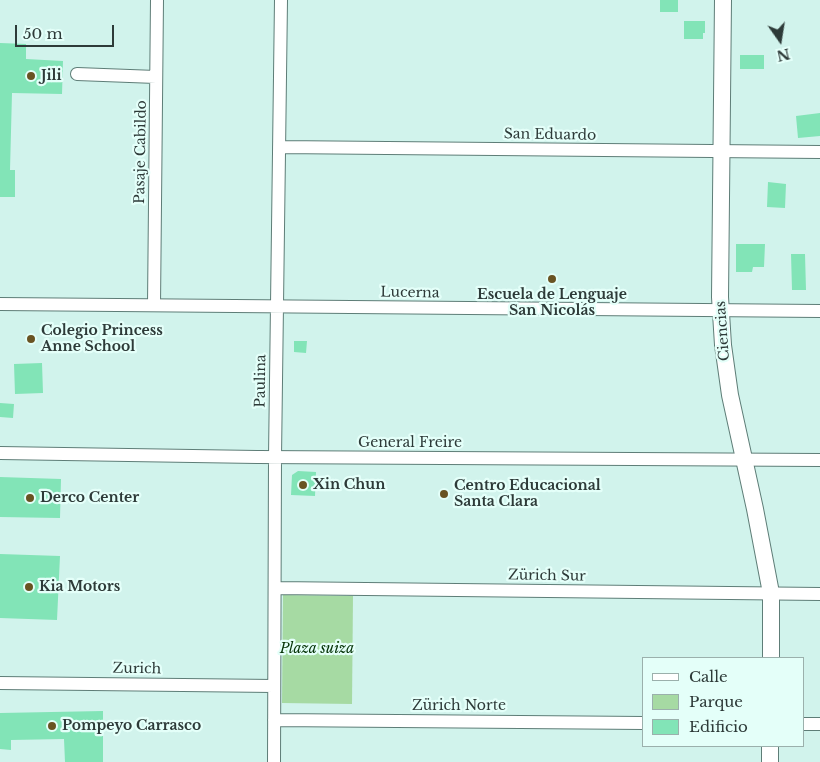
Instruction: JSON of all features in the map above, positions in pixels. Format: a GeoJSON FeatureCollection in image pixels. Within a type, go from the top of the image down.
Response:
{"type":"FeatureCollection","features":[{"type":"Feature","properties":{"kind":"street","name":"Pasaje Cabildo"},"geometry":{"type":"LineString","coordinates":[[154,305],[157,0]]}},
{"type":"Feature","properties":{"kind":"street","name":"Paulina"},"geometry":{"type":"LineString","coordinates":[[274,762],[275,457],[281,0]]}},
{"type":"Feature","properties":{"kind":"street","name":"Ciencias"},"geometry":{"type":"LineString","coordinates":[[722,0],[720,310],[730,395],[763,543],[771,593],[771,657]]}},
{"type":"Feature","properties":{"kind":"street"},"geometry":{"type":"LineString","coordinates":[[77,74],[156,77]]}},
{"type":"Feature","properties":{"kind":"street","name":"San Eduardo"},"geometry":{"type":"LineString","coordinates":[[279,147],[820,152]]}},
{"type":"Feature","properties":{"kind":"street","name":"Lucerna"},"geometry":{"type":"LineString","coordinates":[[0,304],[820,311]]}},
{"type":"Feature","properties":{"kind":"street","name":"General Freire"},"geometry":{"type":"LineString","coordinates":[[0,454],[820,460]]}},
{"type":"Feature","properties":{"kind":"street","name":"Zürich Sur"},"geometry":{"type":"LineString","coordinates":[[275,588],[820,594]]}},
{"type":"Feature","properties":{"kind":"street","name":"Zurich"},"geometry":{"type":"LineString","coordinates":[[0,683],[274,686]]}},
{"type":"Feature","properties":{"kind":"street","name":"Zürich Norte"},"geometry":{"type":"LineString","coordinates":[[274,720],[642,723]]}},
{"type":"Feature","properties":{"kind":"street"},"geometry":{"type":"LineString","coordinates":[[805,724],[820,724]]}},
{"type":"Feature","properties":{"kind":"street"},"geometry":{"type":"LineString","coordinates":[[770,747],[770,762]]}},
{"type":"Feature","properties":{"kind":"green space","name":"Plaza suiza"},"geometry":{"type":"Polygon","coordinates":[[[283,595],[353,596],[352,704],[282,703],[283,595]]]}},
{"type":"Feature","properties":{"kind":"building"},"geometry":{"type":"Polygon","coordinates":[[[660,0],[678,0],[678,12],[660,12],[660,0]]]}},
{"type":"Feature","properties":{"kind":"building"},"geometry":{"type":"Polygon","coordinates":[[[684,21],[705,21],[703,39],[684,39],[684,21]]]}},
{"type":"Feature","properties":{"kind":"building"},"geometry":{"type":"Polygon","coordinates":[[[0,43],[26,44],[26,59],[63,61],[62,94],[12,93],[10,170],[15,170],[15,197],[0,197],[0,43]]]}},
{"type":"Feature","properties":{"kind":"building"},"geometry":{"type":"Polygon","coordinates":[[[740,55],[764,55],[764,69],[740,69],[740,55]]]}},
{"type":"Feature","properties":{"kind":"building"},"geometry":{"type":"Polygon","coordinates":[[[820,113],[820,136],[798,138],[796,116],[820,113]]]}},
{"type":"Feature","properties":{"kind":"building"},"geometry":{"type":"Polygon","coordinates":[[[768,182],[786,184],[785,208],[767,207],[768,182]]]}},
{"type":"Feature","properties":{"kind":"building"},"geometry":{"type":"Polygon","coordinates":[[[736,244],[765,244],[764,267],[753,267],[752,272],[736,272],[736,244]]]}},
{"type":"Feature","properties":{"kind":"building"},"geometry":{"type":"Polygon","coordinates":[[[791,254],[805,254],[806,290],[792,290],[791,254]]]}},
{"type":"Feature","properties":{"kind":"building"},"geometry":{"type":"Polygon","coordinates":[[[294,341],[307,341],[306,353],[294,352],[294,341]]]}},
{"type":"Feature","properties":{"kind":"building"},"geometry":{"type":"Polygon","coordinates":[[[42,363],[43,393],[15,394],[14,364],[42,363]]]}},
{"type":"Feature","properties":{"kind":"building"},"geometry":{"type":"Polygon","coordinates":[[[0,403],[14,404],[13,418],[0,417],[0,403]]]}},
{"type":"Feature","properties":{"kind":"building","name":"Xin Chun"},"geometry":{"type":"Polygon","coordinates":[[[298,471],[316,472],[315,496],[291,495],[292,475],[298,471]]]}},
{"type":"Feature","properties":{"kind":"building","name":"Derco Center"},"geometry":{"type":"Polygon","coordinates":[[[0,477],[61,479],[60,518],[0,517],[0,477]]]}},
{"type":"Feature","properties":{"kind":"building","name":"Kia Motors"},"geometry":{"type":"Polygon","coordinates":[[[0,554],[60,556],[57,620],[0,618],[0,554]]]}},
{"type":"Feature","properties":{"kind":"building","name":"Pompeyo Carrasco"},"geometry":{"type":"Polygon","coordinates":[[[103,711],[103,762],[65,762],[64,739],[11,740],[11,750],[0,749],[0,713],[103,711]]]}},
{"type":"Feature","properties":{"kind":"place","name":"Jili"},"geometry":{"type":"Point","coordinates":[31,76]}},
{"type":"Feature","properties":{"kind":"place","name":"Escuela de Lenguaje San Nicolás"},"geometry":{"type":"Point","coordinates":[552,279]}},
{"type":"Feature","properties":{"kind":"place","name":"Colegio Princess Anne School"},"geometry":{"type":"Point","coordinates":[31,339]}},
{"type":"Feature","properties":{"kind":"place","name":"Xin Chun"},"geometry":{"type":"Point","coordinates":[303,485]}},
{"type":"Feature","properties":{"kind":"place","name":"Centro Educacional Santa Clara"},"geometry":{"type":"Point","coordinates":[444,494]}},
{"type":"Feature","properties":{"kind":"place","name":"Derco Center"},"geometry":{"type":"Point","coordinates":[30,498]}},
{"type":"Feature","properties":{"kind":"place","name":"Kia Motors"},"geometry":{"type":"Point","coordinates":[29,587]}},
{"type":"Feature","properties":{"kind":"place","name":"Pompeyo Carrasco"},"geometry":{"type":"Point","coordinates":[52,726]}}]}
